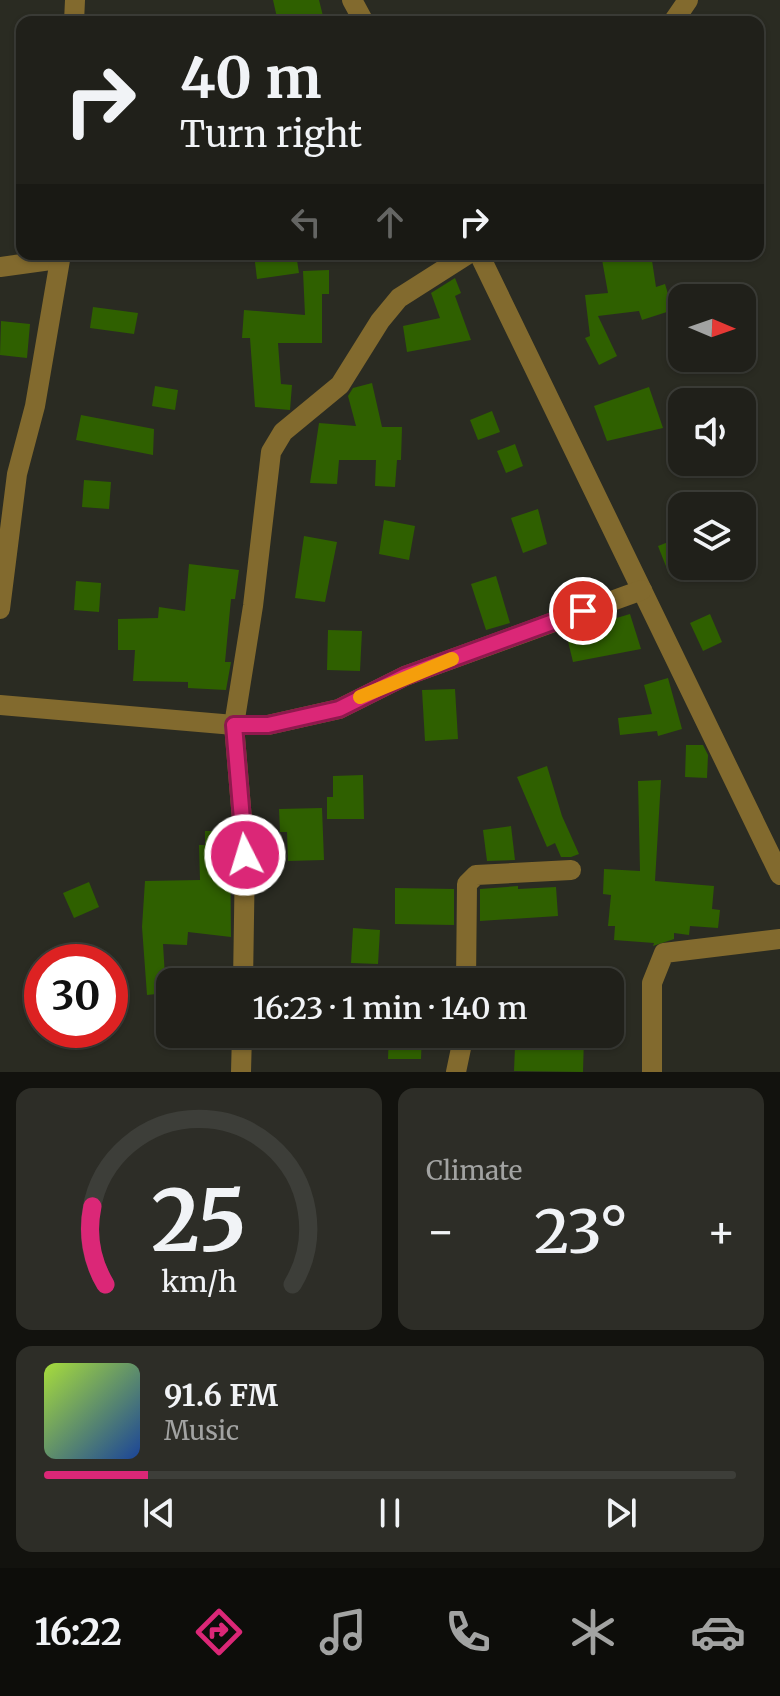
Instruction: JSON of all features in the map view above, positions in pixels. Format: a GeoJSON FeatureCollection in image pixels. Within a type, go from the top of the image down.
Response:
{"type":"FeatureCollection","features":[{"type":"Feature","properties":{"kind":"street"},"geometry":{"type":"LineString","coordinates":[[0,267],[42,260]]}},
{"type":"Feature","properties":{"kind":"street"},"geometry":{"type":"LineString","coordinates":[[0,609],[17,474],[35,406],[59,260]]}},
{"type":"Feature","properties":{"kind":"street"},"geometry":{"type":"LineString","coordinates":[[243,968],[245,855],[234,725],[253,606],[271,452],[283,432],[340,385],[380,321],[399,298],[459,260]]}},
{"type":"Feature","properties":{"kind":"street"},"geometry":{"type":"LineString","coordinates":[[482,260],[780,875]]}},
{"type":"Feature","properties":{"kind":"street"},"geometry":{"type":"LineString","coordinates":[[0,705],[234,725],[292,721],[339,709],[405,676],[642,590]]}},
{"type":"Feature","properties":{"kind":"street"},"geometry":{"type":"LineString","coordinates":[[466,968],[467,884],[476,875],[571,870]]}},
{"type":"Feature","properties":{"kind":"street"},"geometry":{"type":"LineString","coordinates":[[652,1072],[652,983],[664,953],[780,939]]}},
{"type":"Feature","properties":{"kind":"street"},"geometry":{"type":"LineString","coordinates":[[241,1072],[242,1048]]}},
{"type":"Feature","properties":{"kind":"street"},"geometry":{"type":"LineString","coordinates":[[456,1072],[461,1048]]}},
{"type":"Feature","properties":{"kind":"building"},"geometry":{"type":"Polygon","coordinates":[[[273,0],[319,0],[323,16],[277,16],[273,0]]]}},
{"type":"Feature","properties":{"kind":"building"},"geometry":{"type":"Polygon","coordinates":[[[255,260],[297,260],[299,273],[257,279],[255,260]]]}},
{"type":"Feature","properties":{"kind":"building"},"geometry":{"type":"Polygon","coordinates":[[[602,260],[652,260],[656,287],[665,284],[668,312],[642,320],[639,311],[598,316],[617,356],[599,365],[585,338],[590,336],[585,295],[608,293],[602,260]]]}},
{"type":"Feature","properties":{"kind":"building"},"geometry":{"type":"Polygon","coordinates":[[[329,270],[329,294],[322,294],[322,343],[278,343],[281,384],[292,385],[290,410],[255,407],[250,338],[242,338],[244,310],[305,315],[303,271],[329,270]]]}},
{"type":"Feature","properties":{"kind":"building"},"geometry":{"type":"Polygon","coordinates":[[[455,278],[461,293],[455,296],[471,340],[407,352],[403,326],[440,318],[431,293],[455,278]]]}},
{"type":"Feature","properties":{"kind":"building"},"geometry":{"type":"Polygon","coordinates":[[[93,307],[138,313],[134,334],[90,328],[93,307]]]}},
{"type":"Feature","properties":{"kind":"building"},"geometry":{"type":"Polygon","coordinates":[[[1,321],[30,324],[27,358],[0,355],[1,321]]]}},
{"type":"Feature","properties":{"kind":"building"},"geometry":{"type":"Polygon","coordinates":[[[372,383],[382,427],[402,427],[401,460],[397,460],[395,487],[375,486],[376,460],[339,460],[337,484],[310,483],[319,423],[356,426],[348,396],[353,388],[372,383]]]}},
{"type":"Feature","properties":{"kind":"building"},"geometry":{"type":"Polygon","coordinates":[[[155,386],[178,390],[175,410],[152,406],[155,386]]]}},
{"type":"Feature","properties":{"kind":"building"},"geometry":{"type":"Polygon","coordinates":[[[649,387],[663,428],[607,441],[594,406],[649,387]]]}},
{"type":"Feature","properties":{"kind":"building"},"geometry":{"type":"Polygon","coordinates":[[[492,411],[500,432],[478,440],[470,420],[492,411]]]}},
{"type":"Feature","properties":{"kind":"building"},"geometry":{"type":"Polygon","coordinates":[[[81,415],[154,429],[153,455],[76,440],[81,415]]]}},
{"type":"Feature","properties":{"kind":"building"},"geometry":{"type":"Polygon","coordinates":[[[515,444],[523,466],[506,473],[497,451],[515,444]]]}},
{"type":"Feature","properties":{"kind":"building"},"geometry":{"type":"Polygon","coordinates":[[[84,480],[111,482],[109,509],[82,507],[84,480]]]}},
{"type":"Feature","properties":{"kind":"building"},"geometry":{"type":"Polygon","coordinates":[[[538,509],[547,544],[523,553],[511,518],[538,509]]]}},
{"type":"Feature","properties":{"kind":"building"},"geometry":{"type":"Polygon","coordinates":[[[384,520],[415,526],[409,560],[379,554],[384,520]]]}},
{"type":"Feature","properties":{"kind":"building"},"geometry":{"type":"Polygon","coordinates":[[[304,536],[337,542],[325,602],[295,598],[304,536]]]}},
{"type":"Feature","properties":{"kind":"building"},"geometry":{"type":"Polygon","coordinates":[[[668,542],[668,571],[658,546],[668,542]]]}},
{"type":"Feature","properties":{"kind":"building"},"geometry":{"type":"Polygon","coordinates":[[[189,564],[239,570],[235,599],[231,599],[225,662],[231,662],[226,690],[188,688],[188,682],[133,681],[135,650],[118,650],[118,619],[158,618],[159,607],[185,611],[189,564]]]}},
{"type":"Feature","properties":{"kind":"building"},"geometry":{"type":"Polygon","coordinates":[[[496,576],[510,623],[486,630],[471,584],[496,576]]]}},
{"type":"Feature","properties":{"kind":"building"},"geometry":{"type":"Polygon","coordinates":[[[76,581],[101,583],[99,612],[74,610],[76,581]]]}},
{"type":"Feature","properties":{"kind":"building"},"geometry":{"type":"Polygon","coordinates":[[[630,614],[641,649],[573,662],[566,633],[630,614]]]}},
{"type":"Feature","properties":{"kind":"building"},"geometry":{"type":"Polygon","coordinates":[[[710,614],[722,642],[703,651],[690,623],[710,614]]]}},
{"type":"Feature","properties":{"kind":"building"},"geometry":{"type":"Polygon","coordinates":[[[328,630],[362,631],[360,671],[327,670],[328,630]]]}},
{"type":"Feature","properties":{"kind":"building"},"geometry":{"type":"Polygon","coordinates":[[[668,678],[682,729],[658,736],[657,731],[620,735],[618,718],[652,714],[644,685],[668,678]]]}},
{"type":"Feature","properties":{"kind":"building"},"geometry":{"type":"Polygon","coordinates":[[[455,689],[458,739],[425,741],[422,690],[455,689]]]}},
{"type":"Feature","properties":{"kind":"building"},"geometry":{"type":"Polygon","coordinates":[[[686,745],[703,745],[708,755],[707,778],[685,777],[686,745]]]}},
{"type":"Feature","properties":{"kind":"building"},"geometry":{"type":"Polygon","coordinates":[[[547,766],[562,816],[579,854],[571,857],[561,857],[555,843],[547,847],[517,777],[547,766]]]}},
{"type":"Feature","properties":{"kind":"building"},"geometry":{"type":"Polygon","coordinates":[[[363,775],[364,819],[327,819],[327,797],[333,797],[333,776],[363,775]]]}},
{"type":"Feature","properties":{"kind":"building"},"geometry":{"type":"Polygon","coordinates":[[[661,780],[655,881],[714,886],[712,909],[720,910],[718,928],[690,926],[689,935],[674,933],[674,939],[653,946],[654,943],[614,940],[615,926],[608,926],[611,895],[603,894],[604,869],[640,871],[638,781],[661,780]]]}},
{"type":"Feature","properties":{"kind":"building"},"geometry":{"type":"Polygon","coordinates":[[[322,808],[324,860],[288,861],[287,832],[280,832],[279,809],[322,808]]]}},
{"type":"Feature","properties":{"kind":"building"},"geometry":{"type":"Polygon","coordinates":[[[511,826],[515,860],[487,861],[483,830],[511,826]]]}},
{"type":"Feature","properties":{"kind":"building"},"geometry":{"type":"Polygon","coordinates":[[[205,831],[230,831],[231,937],[188,932],[187,945],[163,944],[164,968],[156,968],[156,994],[147,995],[142,927],[145,881],[200,880],[199,845],[205,845],[205,831]]]}},
{"type":"Feature","properties":{"kind":"building"},"geometry":{"type":"Polygon","coordinates":[[[89,882],[99,907],[74,918],[63,893],[89,882]]]}},
{"type":"Feature","properties":{"kind":"building"},"geometry":{"type":"Polygon","coordinates":[[[518,886],[518,889],[556,887],[558,916],[480,921],[480,889],[518,886]]]}},
{"type":"Feature","properties":{"kind":"building"},"geometry":{"type":"Polygon","coordinates":[[[395,888],[454,889],[454,925],[395,924],[395,888]]]}},
{"type":"Feature","properties":{"kind":"building"},"geometry":{"type":"Polygon","coordinates":[[[353,928],[380,930],[378,964],[351,963],[353,928]]]}},
{"type":"Feature","properties":{"kind":"building"},"geometry":{"type":"Polygon","coordinates":[[[388,1048],[421,1048],[421,1059],[388,1059],[388,1048]]]}},
{"type":"Feature","properties":{"kind":"building"},"geometry":{"type":"Polygon","coordinates":[[[515,1048],[584,1048],[583,1072],[514,1071],[515,1048]]]}},
{"type":"Feature","properties":{"kind":"slow traffic"},"geometry":{"type":"LineString","coordinates":[[360,697],[452,659]]}},
{"type":"Feature","properties":{"kind":"route"},"geometry":{"type":"LineString","coordinates":[[245,855],[234,725],[268,725],[339,709],[405,676],[583,611]]}}]}
